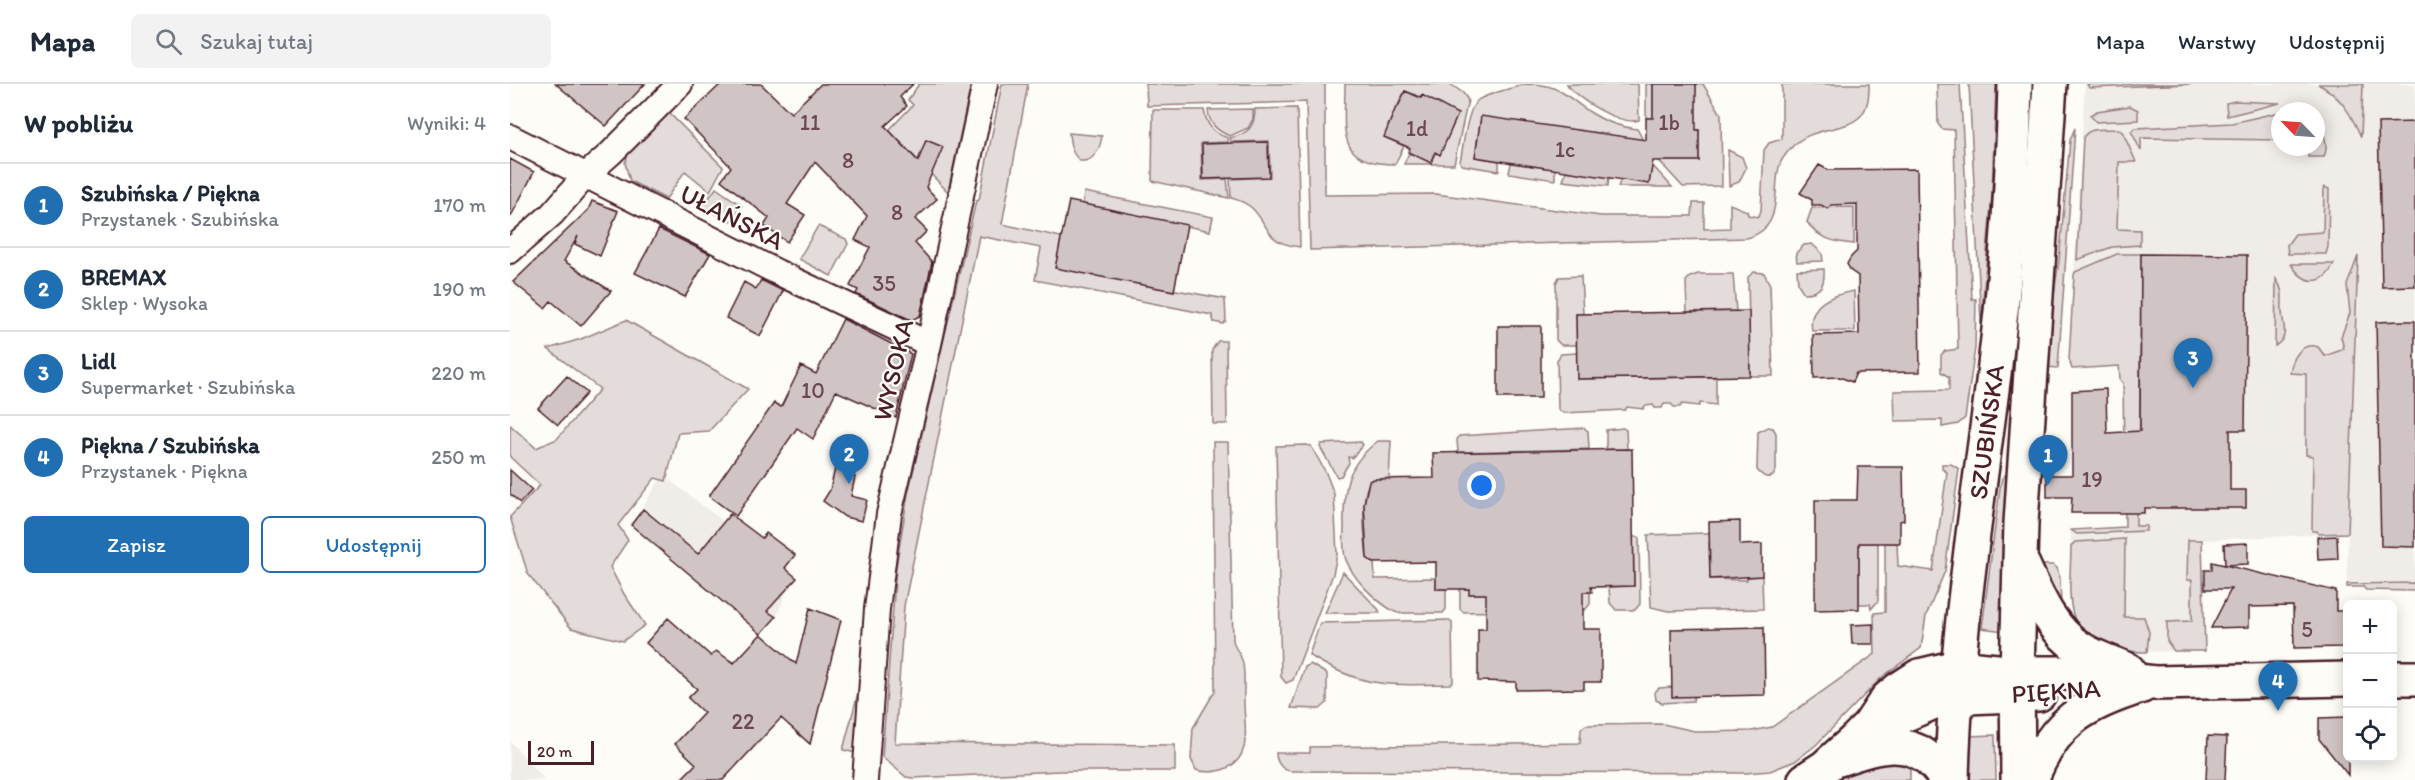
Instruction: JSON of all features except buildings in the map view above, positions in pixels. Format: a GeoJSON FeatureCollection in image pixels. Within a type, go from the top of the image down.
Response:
{"type":"FeatureCollection","features":[{"type":"Feature","properties":{"kind":"main road","name":"SZUBIŃSKA"},"geometry":{"type":"LineString","coordinates":[[1952,780],[1957,682],[2004,281],[2013,176],[2015,84]]}},
{"type":"Feature","properties":{"kind":"main road","name":"SZUBIŃSKA"},"geometry":{"type":"LineString","coordinates":[[2018,780],[2017,683],[2020,558],[2029,385],[2050,84]]}},
{"type":"Feature","properties":{"kind":"main road","name":"PIĘKNA"},"geometry":{"type":"LineString","coordinates":[[2020,558],[2042,606],[2066,638],[2089,654],[2155,683]]}},
{"type":"Feature","properties":{"kind":"main road","name":"PIĘKNA"},"geometry":{"type":"LineString","coordinates":[[1817,771],[1869,726],[1887,699],[1919,676],[1957,682],[2017,683],[2066,673],[2155,683],[2343,679]]}},
{"type":"Feature","properties":{"kind":"main road"},"geometry":{"type":"LineString","coordinates":[[2397,678],[2415,678]]}},
{"type":"Feature","properties":{"kind":"main road","name":"PIĘKNA"},"geometry":{"type":"LineString","coordinates":[[2031,780],[2045,749],[2054,736],[2091,704],[2155,683]]}},
{"type":"Feature","properties":{"kind":"main road"},"geometry":{"type":"LineString","coordinates":[[1817,771],[1874,747],[1894,745],[1918,751],[1930,759],[1946,780]]}},
{"type":"Feature","properties":{"kind":"street"},"geometry":{"type":"LineString","coordinates":[[510,251],[552,214],[586,175],[680,84]]}},
{"type":"Feature","properties":{"kind":"street","name":"WYSOKA"},"geometry":{"type":"LineString","coordinates":[[865,780],[883,550],[894,490],[929,344],[986,84]]}},
{"type":"Feature","properties":{"kind":"street","name":"UŁAŃSKA"},"geometry":{"type":"LineString","coordinates":[[510,137],[777,272],[929,344]]}},
{"type":"Feature","properties":{"kind":"shaded area"},"geometry":{"type":"Polygon","coordinates":[[[919,84],[971,84],[948,192],[889,130],[913,105],[908,100],[919,84]]]}},
{"type":"Feature","properties":{"kind":"shaded area"},"geometry":{"type":"Polygon","coordinates":[[[1002,84],[1028,84],[1002,224],[1061,237],[1056,268],[1225,299],[1226,321],[1223,324],[1214,322],[1212,315],[1035,280],[1041,248],[979,236],[904,606],[895,743],[1175,745],[1175,771],[1059,771],[913,778],[906,777],[882,757],[896,567],[908,494],[976,201],[979,200],[1002,84]]]}},
{"type":"Feature","properties":{"kind":"shaded area"},"geometry":{"type":"Polygon","coordinates":[[[1146,84],[1325,84],[1325,195],[1436,194],[1601,216],[1692,216],[1693,203],[1704,203],[1704,229],[1730,228],[1730,204],[1747,211],[1748,215],[1758,217],[1761,211],[1764,150],[1769,143],[1782,139],[1782,84],[1869,84],[1867,103],[1862,115],[1853,122],[1802,139],[1786,154],[1778,174],[1772,216],[1759,233],[1747,238],[1310,250],[1306,102],[1147,106],[1146,84]]]}},
{"type":"Feature","properties":{"kind":"shaded area"},"geometry":{"type":"Polygon","coordinates":[[[1345,84],[1450,84],[1463,93],[1468,100],[1454,164],[1404,164],[1409,153],[1431,162],[1435,152],[1440,154],[1441,104],[1405,91],[1388,125],[1385,137],[1404,146],[1395,164],[1362,158],[1353,151],[1345,130],[1345,84]]]}},
{"type":"Feature","properties":{"kind":"shaded area"},"geometry":{"type":"Polygon","coordinates":[[[1527,84],[1557,89],[1604,120],[1637,129],[1643,140],[1481,117],[1475,157],[1499,161],[1499,171],[1462,165],[1460,162],[1466,129],[1474,104],[1488,95],[1527,84]]]}},
{"type":"Feature","properties":{"kind":"shaded area"},"geometry":{"type":"Polygon","coordinates":[[[1567,84],[1638,84],[1639,120],[1621,119],[1600,110],[1580,97],[1567,84]]]}},
{"type":"Feature","properties":{"kind":"shaded area"},"geometry":{"type":"Polygon","coordinates":[[[1646,84],[1653,84],[1653,118],[1646,118],[1646,84]]]}},
{"type":"Feature","properties":{"kind":"shaded area"},"geometry":{"type":"Polygon","coordinates":[[[1696,84],[1703,84],[1721,114],[1722,186],[1683,187],[1659,161],[1699,161],[1699,130],[1693,130],[1696,84]]]}},
{"type":"Feature","properties":{"kind":"shaded area"},"geometry":{"type":"Polygon","coordinates":[[[1937,84],[1960,84],[1972,299],[1976,299],[1975,348],[1965,418],[1958,424],[1942,427],[1942,420],[1895,421],[1894,391],[1949,390],[1949,377],[1941,372],[1941,355],[1945,351],[1958,349],[1954,130],[1942,129],[1938,124],[1937,84]]]}},
{"type":"Feature","properties":{"kind":"shaded area"},"geometry":{"type":"Polygon","coordinates":[[[1969,84],[1996,84],[1992,194],[1981,323],[1969,84]]]}},
{"type":"Feature","properties":{"kind":"shaded area"},"geometry":{"type":"Polygon","coordinates":[[[2085,84],[2415,84],[2415,583],[2347,584],[2348,533],[2202,540],[2205,651],[2128,652],[2091,635],[2074,619],[2071,607],[2071,530],[2125,527],[2123,383],[2120,380],[2119,365],[2072,369],[2069,359],[2085,84]]]}},
{"type":"Feature","properties":{"kind":"shaded area"},"geometry":{"type":"Polygon","coordinates":[[[2087,84],[2193,84],[2089,88],[2087,84]]]}},
{"type":"Feature","properties":{"kind":"shaded area"},"geometry":{"type":"Polygon","coordinates":[[[2318,84],[2363,84],[2361,137],[2344,106],[2333,94],[2318,84]]]}},
{"type":"Feature","properties":{"kind":"shaded area"},"geometry":{"type":"Polygon","coordinates":[[[2235,101],[2271,103],[2271,105],[2227,116],[2226,103],[2235,101]]]}},
{"type":"Feature","properties":{"kind":"shaded area"},"geometry":{"type":"Polygon","coordinates":[[[2130,106],[2138,110],[2138,120],[2096,122],[2090,115],[2097,111],[2130,106]]]}},
{"type":"Feature","properties":{"kind":"shaded area"},"geometry":{"type":"Polygon","coordinates":[[[1297,108],[1300,247],[1286,244],[1273,237],[1253,209],[1231,198],[1230,179],[1270,177],[1269,141],[1231,142],[1230,138],[1249,129],[1254,121],[1255,109],[1297,108]]]}},
{"type":"Feature","properties":{"kind":"shaded area"},"geometry":{"type":"Polygon","coordinates":[[[1253,109],[1253,119],[1248,128],[1230,136],[1214,126],[1208,110],[1253,109]]]}},
{"type":"Feature","properties":{"kind":"shaded area"},"geometry":{"type":"Polygon","coordinates":[[[1153,110],[1204,110],[1212,128],[1218,134],[1228,138],[1228,142],[1201,143],[1202,180],[1227,179],[1229,198],[1152,181],[1153,110]]]}},
{"type":"Feature","properties":{"kind":"shaded area"},"geometry":{"type":"Polygon","coordinates":[[[667,111],[723,167],[710,191],[685,171],[666,199],[630,181],[625,163],[628,154],[667,111]]]}},
{"type":"Feature","properties":{"kind":"shaded area"},"geometry":{"type":"Polygon","coordinates":[[[2271,114],[2271,140],[2141,138],[2141,151],[2131,131],[2136,128],[2232,123],[2271,114]]]}},
{"type":"Feature","properties":{"kind":"shaded area"},"geometry":{"type":"Polygon","coordinates":[[[2075,128],[2058,368],[2046,367],[2046,345],[2059,261],[2070,140],[2075,128]]]}},
{"type":"Feature","properties":{"kind":"shaded area"},"geometry":{"type":"Polygon","coordinates":[[[2119,129],[2136,162],[2119,162],[2117,229],[2140,230],[2140,245],[2112,247],[2077,260],[2083,138],[2094,130],[2119,129]]]}},
{"type":"Feature","properties":{"kind":"shaded area"},"geometry":{"type":"Polygon","coordinates":[[[1069,133],[1102,136],[1096,154],[1085,161],[1080,161],[1073,152],[1069,133]]]}},
{"type":"Feature","properties":{"kind":"shaded area"},"geometry":{"type":"Polygon","coordinates":[[[1728,150],[1742,157],[1746,168],[1739,182],[1729,186],[1728,150]]]}},
{"type":"Feature","properties":{"kind":"shaded area"},"geometry":{"type":"Polygon","coordinates":[[[1511,163],[1555,169],[1555,180],[1509,173],[1511,163]]]}},
{"type":"Feature","properties":{"kind":"shaded area"},"geometry":{"type":"Polygon","coordinates":[[[1652,165],[1672,187],[1618,187],[1621,179],[1649,184],[1652,165]]]}},
{"type":"Feature","properties":{"kind":"shaded area"},"geometry":{"type":"Polygon","coordinates":[[[1566,171],[1609,177],[1608,186],[1563,181],[1566,171]]]}},
{"type":"Feature","properties":{"kind":"shaded area"},"geometry":{"type":"Polygon","coordinates":[[[2324,187],[2329,189],[2326,254],[2288,254],[2287,245],[2295,234],[2323,232],[2324,187]]]}},
{"type":"Feature","properties":{"kind":"shaded area"},"geometry":{"type":"Polygon","coordinates":[[[716,188],[742,206],[731,221],[702,207],[716,188]]]}},
{"type":"Feature","properties":{"kind":"shaded area"},"geometry":{"type":"Polygon","coordinates":[[[1084,192],[1213,217],[1210,231],[1083,204],[1084,192]]]}},
{"type":"Feature","properties":{"kind":"shaded area"},"geometry":{"type":"Polygon","coordinates":[[[1854,207],[1854,244],[1828,239],[1811,228],[1807,222],[1812,208],[1854,207]]]}},
{"type":"Feature","properties":{"kind":"shaded area"},"geometry":{"type":"Polygon","coordinates":[[[818,226],[846,239],[848,244],[831,276],[799,259],[818,226]]]}},
{"type":"Feature","properties":{"kind":"shaded area"},"geometry":{"type":"Polygon","coordinates":[[[1812,244],[1822,253],[1823,261],[1797,262],[1796,253],[1804,245],[1812,244]]]}},
{"type":"Feature","properties":{"kind":"shaded area"},"geometry":{"type":"Polygon","coordinates":[[[2117,254],[2141,254],[2139,508],[2136,508],[2136,526],[2146,526],[2146,531],[2077,534],[2071,530],[2125,527],[2123,383],[2120,380],[2119,366],[2072,369],[2069,359],[2075,272],[2117,254]]]}},
{"type":"Feature","properties":{"kind":"shaded area"},"geometry":{"type":"Polygon","coordinates":[[[2358,256],[2348,533],[2318,534],[2317,531],[2312,531],[2313,456],[2306,455],[2306,374],[2290,373],[2295,357],[2302,349],[2318,347],[2325,356],[2344,349],[2341,337],[2350,313],[2347,285],[2358,256]]]}},
{"type":"Feature","properties":{"kind":"shaded area"},"geometry":{"type":"Polygon","coordinates":[[[2291,264],[2334,264],[2324,277],[2313,280],[2302,276],[2291,264]]]}},
{"type":"Feature","properties":{"kind":"shaded area"},"geometry":{"type":"Polygon","coordinates":[[[1824,269],[1824,280],[1821,287],[1814,292],[1804,293],[1798,284],[1797,270],[1824,269]]]}},
{"type":"Feature","properties":{"kind":"shaded area"},"geometry":{"type":"Polygon","coordinates":[[[1754,272],[1764,273],[1770,285],[1773,376],[1750,376],[1748,277],[1754,272]]]}},
{"type":"Feature","properties":{"kind":"shaded area"},"geometry":{"type":"Polygon","coordinates":[[[1698,274],[1733,274],[1736,311],[1687,312],[1686,281],[1698,274]]]}},
{"type":"Feature","properties":{"kind":"shaded area"},"geometry":{"type":"Polygon","coordinates":[[[1581,276],[1583,314],[1576,314],[1577,345],[1561,345],[1556,340],[1556,283],[1559,277],[1581,276]]]}},
{"type":"Feature","properties":{"kind":"shaded area"},"geometry":{"type":"Polygon","coordinates":[[[2276,279],[2282,291],[2284,335],[2280,343],[2275,346],[2276,279]]]}},
{"type":"Feature","properties":{"kind":"shaded area"},"geometry":{"type":"Polygon","coordinates":[[[1854,291],[1855,331],[1812,331],[1813,314],[1822,302],[1854,291]]]}},
{"type":"Feature","properties":{"kind":"shaded area"},"geometry":{"type":"Polygon","coordinates":[[[626,320],[748,389],[709,431],[678,433],[666,481],[655,478],[618,525],[628,540],[610,567],[624,594],[645,625],[623,641],[571,628],[528,574],[510,517],[540,485],[510,457],[510,425],[536,448],[557,439],[600,389],[548,349],[581,339],[626,320]]]}},
{"type":"Feature","properties":{"kind":"shaded area"},"geometry":{"type":"Polygon","coordinates":[[[1218,341],[1226,341],[1227,424],[1213,424],[1212,350],[1218,341]]]}},
{"type":"Feature","properties":{"kind":"shaded area"},"geometry":{"type":"Polygon","coordinates":[[[1577,353],[1578,379],[1716,377],[1716,405],[1700,403],[1699,406],[1682,404],[1680,407],[1674,407],[1671,404],[1664,404],[1662,408],[1655,408],[1653,405],[1645,406],[1643,409],[1627,407],[1625,410],[1563,413],[1558,409],[1557,360],[1561,354],[1577,353]]]}},
{"type":"Feature","properties":{"kind":"shaded area"},"geometry":{"type":"Polygon","coordinates":[[[1768,427],[1773,428],[1776,433],[1776,470],[1773,476],[1766,477],[1757,470],[1758,432],[1768,427]]]}},
{"type":"Feature","properties":{"kind":"shaded area"},"geometry":{"type":"Polygon","coordinates":[[[1584,428],[1588,431],[1589,449],[1458,452],[1459,436],[1584,428]]]}},
{"type":"Feature","properties":{"kind":"shaded area"},"geometry":{"type":"Polygon","coordinates":[[[1623,428],[1626,430],[1627,449],[1606,449],[1606,430],[1623,428]]]}},
{"type":"Feature","properties":{"kind":"shaded area"},"geometry":{"type":"Polygon","coordinates":[[[1378,441],[1391,441],[1389,478],[1371,480],[1367,487],[1364,518],[1367,558],[1374,563],[1375,579],[1436,578],[1436,589],[1446,589],[1446,609],[1443,613],[1393,611],[1366,589],[1354,575],[1346,560],[1344,501],[1346,489],[1359,459],[1378,441]]]}},
{"type":"Feature","properties":{"kind":"shaded area"},"geometry":{"type":"Polygon","coordinates":[[[1213,442],[1228,442],[1233,640],[1243,665],[1245,740],[1241,756],[1235,763],[1227,768],[1208,772],[1196,770],[1191,759],[1193,728],[1215,691],[1213,442]]]}},
{"type":"Feature","properties":{"kind":"shaded area"},"geometry":{"type":"Polygon","coordinates":[[[1361,442],[1363,445],[1352,458],[1348,457],[1349,463],[1341,476],[1337,477],[1320,447],[1321,444],[1361,442]]]}},
{"type":"Feature","properties":{"kind":"shaded area"},"geometry":{"type":"Polygon","coordinates":[[[1276,446],[1311,446],[1326,473],[1334,494],[1337,554],[1333,574],[1293,680],[1286,683],[1281,677],[1276,446]]]}},
{"type":"Feature","properties":{"kind":"shaded area"},"geometry":{"type":"Polygon","coordinates":[[[1942,464],[1951,464],[1959,469],[1945,571],[1926,616],[1921,648],[1881,678],[1816,745],[1795,761],[1770,771],[1745,773],[1292,771],[1283,768],[1278,763],[1276,753],[1310,753],[1310,747],[1580,743],[1581,729],[1586,725],[1663,724],[1699,732],[1752,731],[1772,727],[1875,654],[1874,613],[1885,612],[1885,543],[1897,543],[1898,566],[1933,571],[1947,472],[1942,469],[1942,464]]]}},
{"type":"Feature","properties":{"kind":"shaded area"},"geometry":{"type":"Polygon","coordinates":[[[663,475],[724,522],[789,586],[776,617],[761,634],[631,525],[663,475]]]}},
{"type":"Feature","properties":{"kind":"shaded area"},"geometry":{"type":"Polygon","coordinates":[[[2005,475],[2009,477],[2004,631],[1982,628],[2000,488],[2005,475]]]}},
{"type":"Feature","properties":{"kind":"shaded area"},"geometry":{"type":"Polygon","coordinates":[[[1734,532],[1734,541],[1709,543],[1710,579],[1747,580],[1747,577],[1762,576],[1763,609],[1668,611],[1651,607],[1648,535],[1734,532]]]}},
{"type":"Feature","properties":{"kind":"shaded area"},"geometry":{"type":"Polygon","coordinates":[[[1633,537],[1639,537],[1640,604],[1635,610],[1616,610],[1610,603],[1609,587],[1634,586],[1633,537]]]}},
{"type":"Feature","properties":{"kind":"shaded area"},"geometry":{"type":"Polygon","coordinates":[[[2125,539],[2124,617],[2144,617],[2149,632],[2147,652],[2116,648],[2095,639],[2079,626],[2072,610],[2071,546],[2075,542],[2125,539]]]}},
{"type":"Feature","properties":{"kind":"shaded area"},"geometry":{"type":"Polygon","coordinates":[[[2188,540],[2202,540],[2205,651],[2174,651],[2167,641],[2167,622],[2192,621],[2192,580],[2187,580],[2188,540]]]}},
{"type":"Feature","properties":{"kind":"shaded area"},"geometry":{"type":"Polygon","coordinates":[[[1859,543],[1878,543],[1878,601],[1871,609],[1870,604],[1859,604],[1859,543]]]}},
{"type":"Feature","properties":{"kind":"shaded area"},"geometry":{"type":"Polygon","coordinates":[[[2044,565],[2053,565],[2057,568],[2060,578],[2061,606],[2042,574],[2044,565]]]}},
{"type":"Feature","properties":{"kind":"shaded area"},"geometry":{"type":"Polygon","coordinates":[[[1343,572],[1379,610],[1380,613],[1325,613],[1343,572]]]}},
{"type":"Feature","properties":{"kind":"shaded area"},"geometry":{"type":"Polygon","coordinates":[[[2415,583],[2415,591],[2366,590],[2363,587],[2347,587],[2347,584],[2415,583]]]}},
{"type":"Feature","properties":{"kind":"shaded area"},"geometry":{"type":"Polygon","coordinates":[[[1460,589],[1469,589],[1470,594],[1590,592],[1590,604],[1585,610],[1463,612],[1460,609],[1460,589]]]}},
{"type":"Feature","properties":{"kind":"shaded area"},"geometry":{"type":"Polygon","coordinates":[[[1448,620],[1452,623],[1453,681],[1450,684],[1377,683],[1345,674],[1309,655],[1320,623],[1448,620]]]}},
{"type":"Feature","properties":{"kind":"shaded area"},"geometry":{"type":"Polygon","coordinates":[[[1310,664],[1327,674],[1327,703],[1320,709],[1291,708],[1305,667],[1310,664]]]}},
{"type":"Feature","properties":{"kind":"shaded area"},"geometry":{"type":"Polygon","coordinates":[[[1672,687],[1694,696],[1693,701],[1662,703],[1656,700],[1655,692],[1659,688],[1672,687]]]}},
{"type":"Feature","properties":{"kind":"shaded area"},"geometry":{"type":"Polygon","coordinates":[[[858,693],[861,694],[856,753],[843,750],[858,693]]]}},
{"type":"Feature","properties":{"kind":"shaded area"},"geometry":{"type":"Polygon","coordinates":[[[1995,735],[1996,780],[1964,780],[1967,736],[1995,735]]]}},
{"type":"Feature","properties":{"kind":"shaded area"},"geometry":{"type":"Polygon","coordinates":[[[510,741],[545,780],[510,780],[510,741]]]}},
{"type":"Feature","properties":{"kind":"shaded area"},"geometry":{"type":"Polygon","coordinates":[[[1910,757],[1910,780],[1832,780],[1863,760],[1910,757]]]}},
{"type":"Feature","properties":{"kind":"place","name":"Lidl"},"geometry":{"type":"Point","coordinates":[2193,388]}},
{"type":"Feature","properties":{"kind":"place","name":"BREMAX"},"geometry":{"type":"Point","coordinates":[849,484]}},
{"type":"Feature","properties":{"kind":"place","name":"Szubińska / Piękna"},"geometry":{"type":"Point","coordinates":[2048,485]}},
{"type":"Feature","properties":{"kind":"place","name":"Piękna / Szubińska"},"geometry":{"type":"Point","coordinates":[2278,711]}}]}
